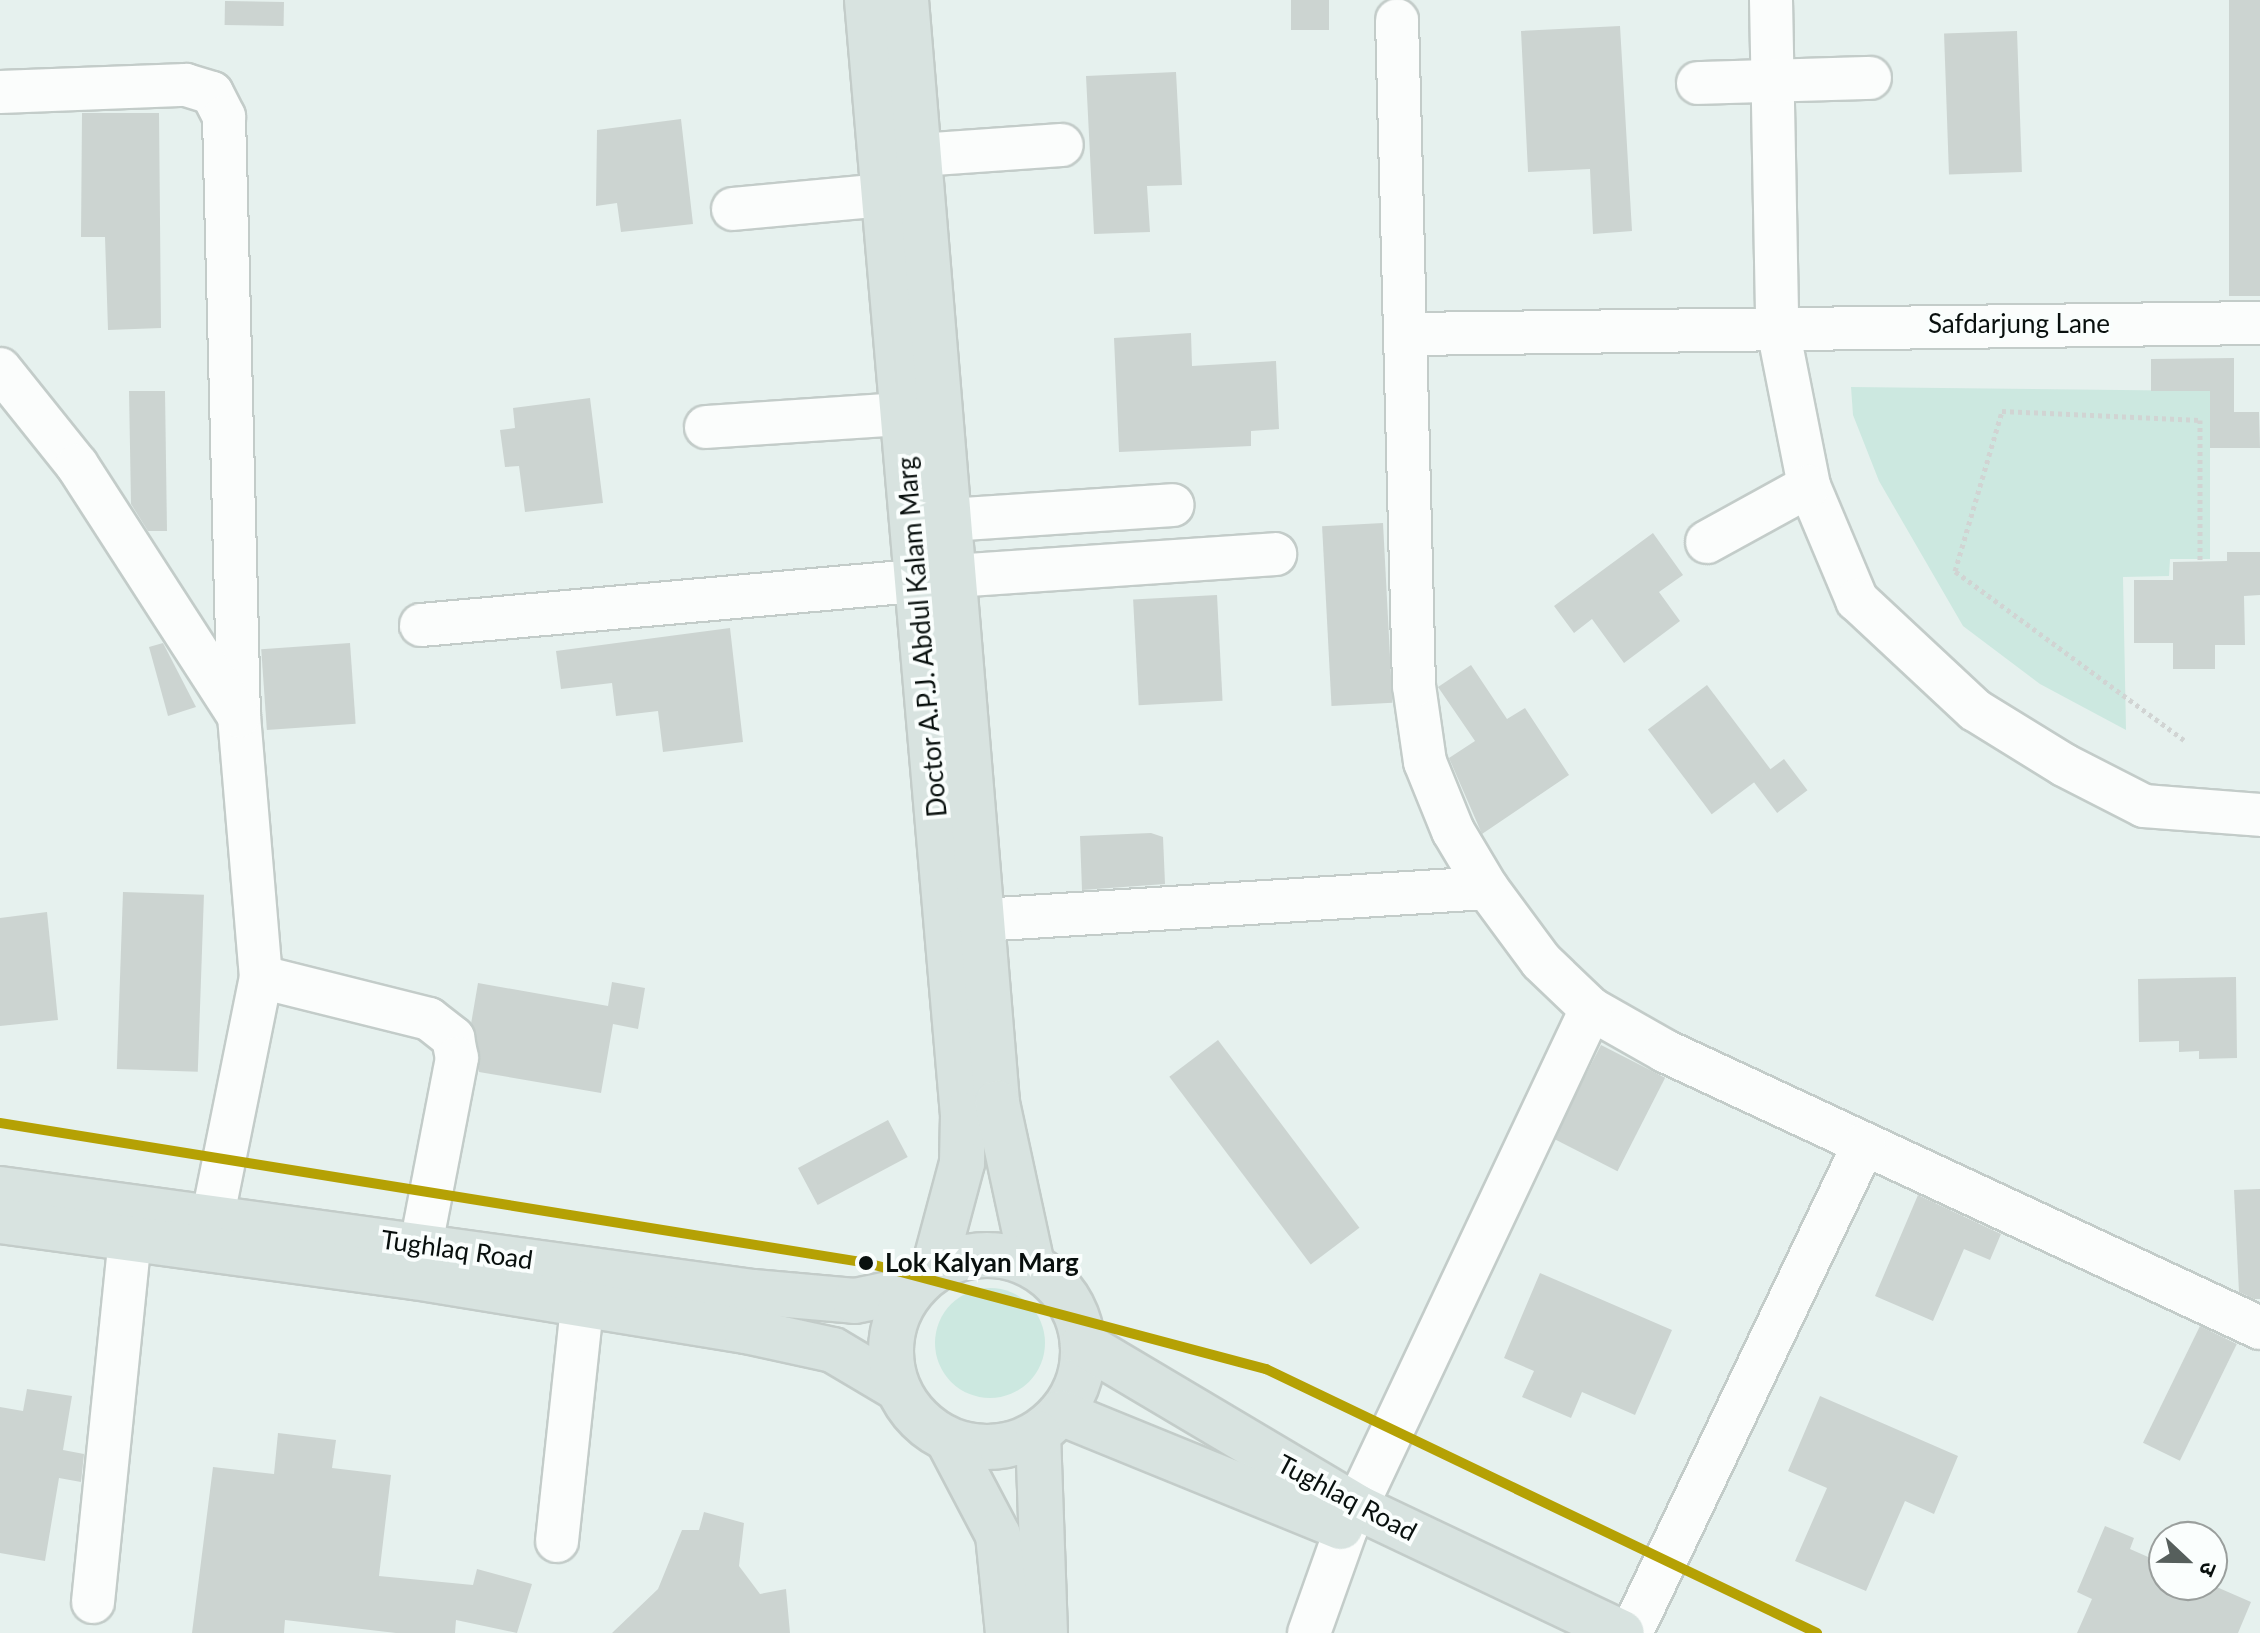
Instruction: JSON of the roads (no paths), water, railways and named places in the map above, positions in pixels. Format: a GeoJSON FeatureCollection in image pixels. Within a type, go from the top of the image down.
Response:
{"type":"FeatureCollection","features":[{"type":"Feature","properties":{"kind":"main road","name":"Doctor A.P.J. Abdul Kalam Marg"},"geometry":{"type":"LineString","coordinates":[[867,0],[903,414],[935,579],[982,920],[997,1103],[1032,1265]]}},
{"type":"Feature","properties":{"kind":"main road","name":"Doctor A.P.J. Abdul Kalam Marg"},"geometry":{"type":"LineString","coordinates":[[906,0],[949,520],[935,579],[963,1115],[962,1163],[923,1280]]}},
{"type":"Feature","properties":{"kind":"main road","name":"Tughlaq Road"},"geometry":{"type":"LineString","coordinates":[[0,1189],[210,1232],[419,1261],[840,1300],[923,1280]]}},
{"type":"Feature","properties":{"kind":"main road","name":"Tughlaq Road"},"geometry":{"type":"LineString","coordinates":[[0,1221],[130,1238],[210,1232]]}},
{"type":"Feature","properties":{"kind":"main road"},"geometry":{"type":"LineString","coordinates":[[1008,1633],[1049,1423],[1078,1380],[1083,1344],[1073,1306],[1032,1265],[974,1255],[923,1280],[893,1329],[897,1388],[927,1427],[948,1440],[996,1447],[1049,1423]]}},
{"type":"Feature","properties":{"kind":"main road","name":"Tughlaq Road"},"geometry":{"type":"LineString","coordinates":[[419,1261],[582,1307],[833,1350],[897,1388]]}},
{"type":"Feature","properties":{"kind":"main road","name":"Tughlaq Road"},"geometry":{"type":"LineString","coordinates":[[1083,1344],[1352,1518],[1559,1633]]}},
{"type":"Feature","properties":{"kind":"main road","name":"Tughlaq Road"},"geometry":{"type":"LineString","coordinates":[[1049,1423],[1352,1518],[1622,1633]]}},
{"type":"Feature","properties":{"kind":"main road"},"geometry":{"type":"LineString","coordinates":[[948,1440],[998,1535],[1020,1569],[1045,1633]]}},
{"type":"Feature","properties":{"kind":"street"},"geometry":{"type":"LineString","coordinates":[[1771,0],[1777,324],[1809,486],[1857,600],[1975,710],[2144,806],[2260,815]]}},
{"type":"Feature","properties":{"kind":"street"},"geometry":{"type":"LineString","coordinates":[[1397,20],[1408,334],[1414,686],[1425,762],[1453,831],[1487,888],[1541,961],[1591,1009],[1864,1144],[2260,1328]]}},
{"type":"Feature","properties":{"kind":"street"},"geometry":{"type":"LineString","coordinates":[[1698,83],[1870,78]]}},
{"type":"Feature","properties":{"kind":"street"},"geometry":{"type":"LineString","coordinates":[[0,92],[186,85],[212,93],[224,117],[239,716],[261,977],[210,1232]]}},
{"type":"Feature","properties":{"kind":"street"},"geometry":{"type":"LineString","coordinates":[[919,155],[1062,145]]}},
{"type":"Feature","properties":{"kind":"street"},"geometry":{"type":"LineString","coordinates":[[733,209],[884,195]]}},
{"type":"Feature","properties":{"kind":"street","name":"Safdarjung Lane"},"geometry":{"type":"LineString","coordinates":[[1408,334],[1777,324],[2260,323]]}},
{"type":"Feature","properties":{"kind":"street"},"geometry":{"type":"LineString","coordinates":[[0,369],[77,465],[239,716]]}},
{"type":"Feature","properties":{"kind":"street"},"geometry":{"type":"LineString","coordinates":[[706,427],[903,414]]}},
{"type":"Feature","properties":{"kind":"street"},"geometry":{"type":"LineString","coordinates":[[1707,542],[1809,486]]}},
{"type":"Feature","properties":{"kind":"street"},"geometry":{"type":"LineString","coordinates":[[949,520],[1172,505]]}},
{"type":"Feature","properties":{"kind":"street"},"geometry":{"type":"LineString","coordinates":[[421,625],[935,579],[1275,554]]}},
{"type":"Feature","properties":{"kind":"street"},"geometry":{"type":"LineString","coordinates":[[982,920],[1487,888]]}},
{"type":"Feature","properties":{"kind":"street"},"geometry":{"type":"LineString","coordinates":[[261,977],[429,1019],[453,1038],[457,1058],[419,1261]]}},
{"type":"Feature","properties":{"kind":"street"},"geometry":{"type":"LineString","coordinates":[[1309,1633],[1352,1518],[1591,1009]]}},
{"type":"Feature","properties":{"kind":"street"},"geometry":{"type":"LineString","coordinates":[[1631,1633],[1864,1144]]}},
{"type":"Feature","properties":{"kind":"street"},"geometry":{"type":"LineString","coordinates":[[93,1602],[130,1238]]}},
{"type":"Feature","properties":{"kind":"street"},"geometry":{"type":"LineString","coordinates":[[557,1541],[582,1307]]}},
{"type":"Feature","properties":{"kind":"place","name":"Lok Kalyan Marg"},"geometry":{"type":"Point","coordinates":[866,1263]}}]}
